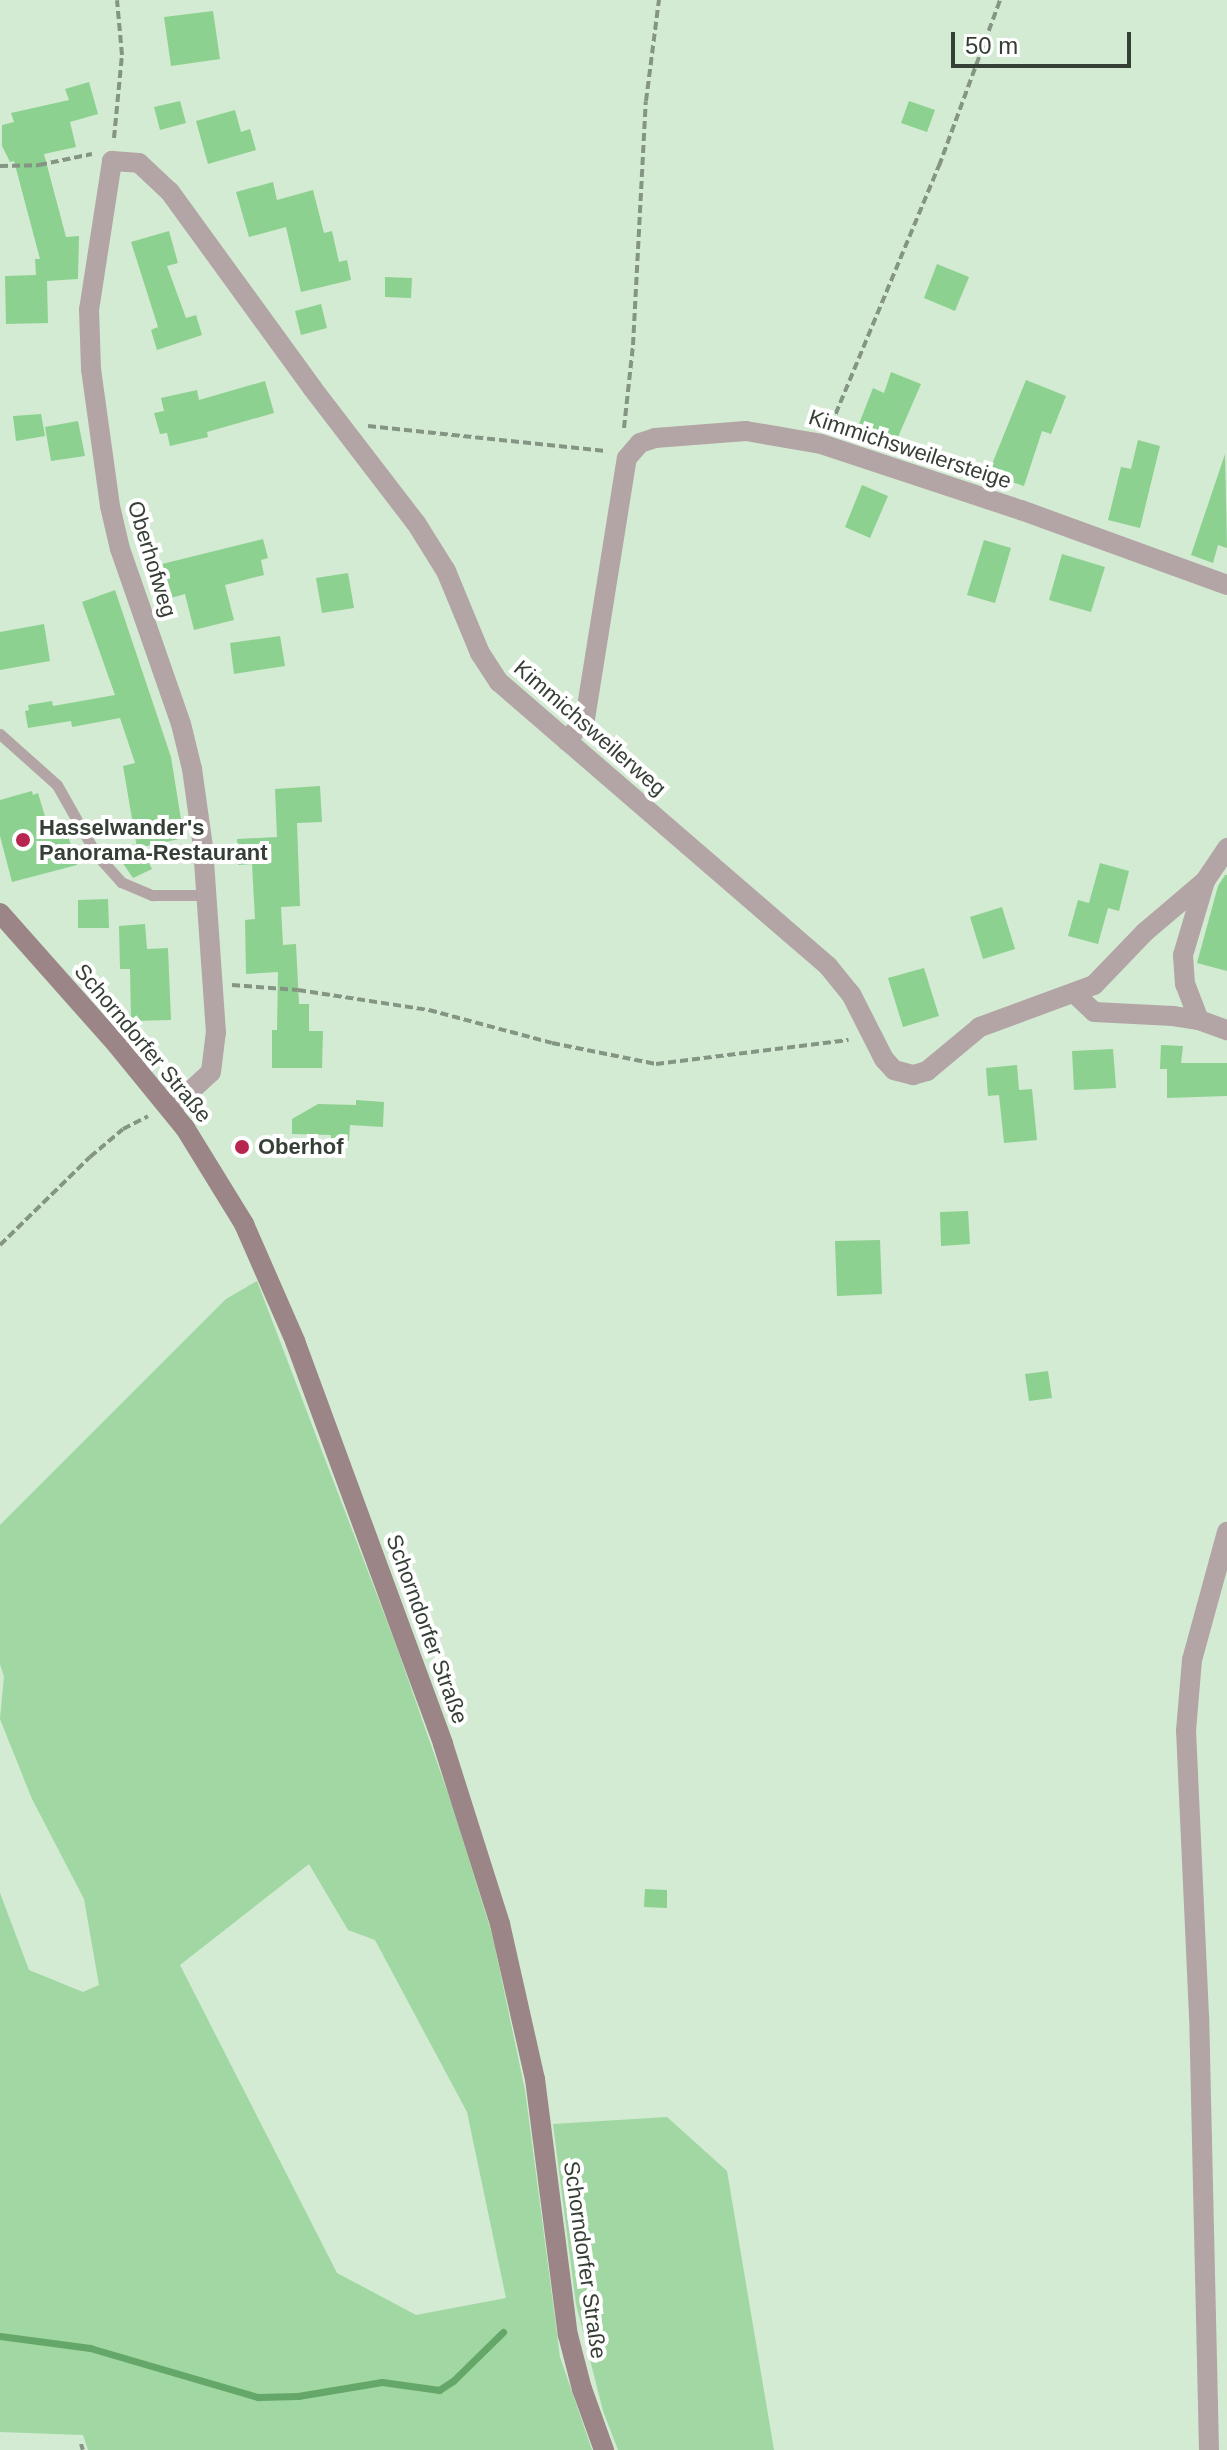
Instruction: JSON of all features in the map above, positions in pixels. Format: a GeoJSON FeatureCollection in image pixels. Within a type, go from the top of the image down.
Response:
{"type":"FeatureCollection","features":[{"type":"Feature","properties":{"kind":"main road","name":"Schorndorfer Straße"},"geometry":{"type":"LineString","coordinates":[[0,913],[171,1109],[227,1193],[268,1275],[376,1556],[468,1816],[523,2018],[535,2079],[568,2335],[582,2389],[604,2450]]}},
{"type":"Feature","properties":{"kind":"street","name":"Kimmichsweilerweg"},"geometry":{"type":"LineString","coordinates":[[113,156],[139,163],[170,192],[435,550],[474,642],[492,673],[520,702],[828,966],[851,994],[888,1066],[900,1073],[913,1075],[932,1067],[980,1027],[1076,995],[1094,985],[1145,932],[1205,881],[1227,848]]}},
{"type":"Feature","properties":{"kind":"street","name":"Oberhofweg"},"geometry":{"type":"LineString","coordinates":[[113,156],[89,310],[91,369],[110,506],[120,549],[189,752],[201,823],[213,986],[214,1064],[206,1079],[171,1109]]}},
{"type":"Feature","properties":{"kind":"street","name":"Kimmichsweilersteige"},"geometry":{"type":"LineString","coordinates":[[629,453],[647,440],[716,431],[772,433],[821,444],[1021,510],[1227,585]]}},
{"type":"Feature","properties":{"kind":"street"},"geometry":{"type":"LineString","coordinates":[[567,741],[585,719],[629,453]]}},
{"type":"Feature","properties":{"kind":"street","name":"Kimmichsweilerweg"},"geometry":{"type":"LineString","coordinates":[[1199,1020],[1185,984],[1183,955],[1205,881]]}},
{"type":"Feature","properties":{"kind":"street"},"geometry":{"type":"LineString","coordinates":[[1076,995],[1099,1013],[1199,1020],[1227,1030]]}},
{"type":"Feature","properties":{"kind":"street"},"geometry":{"type":"LineString","coordinates":[[1209,2450],[1199,2016],[1186,1731],[1192,1660],[1227,1532]]}},
{"type":"Feature","properties":{"kind":"lane"},"geometry":{"type":"LineString","coordinates":[[0,734],[62,791],[96,854],[121,882],[152,895],[206,895]]}},
{"type":"Feature","properties":{"kind":"path"},"geometry":{"type":"LineString","coordinates":[[0,166],[28,166],[113,156],[121,70],[117,0]]}},
{"type":"Feature","properties":{"kind":"path"},"geometry":{"type":"LineString","coordinates":[[342,427],[442,432],[629,453],[624,427],[634,337],[646,101],[659,0]]}},
{"type":"Feature","properties":{"kind":"path"},"geometry":{"type":"LineString","coordinates":[[821,444],[939,166],[1000,0]]}},
{"type":"Feature","properties":{"kind":"path"},"geometry":{"type":"LineString","coordinates":[[213,986],[298,990],[429,1010],[552,1043],[656,1064],[873,1036]]}},
{"type":"Feature","properties":{"kind":"path"},"geometry":{"type":"LineString","coordinates":[[0,1245],[123,1129],[171,1109]]}},
{"type":"Feature","properties":{"kind":"green space"},"geometry":{"type":"Polygon","coordinates":[[[257,1281],[396,1645],[453,1808],[492,1934],[525,2090],[560,2357],[592,2450],[88,2450],[83,2435],[0,2432],[0,1893],[29,1970],[83,1992],[99,1985],[84,1899],[32,1799],[0,1719],[4,1677],[0,1664],[0,1525],[226,1299],[257,1281]],[[309,1864],[180,1965],[337,2273],[416,2315],[506,2298],[467,2112],[375,1940],[348,1930],[309,1864]]]}},
{"type":"Feature","properties":{"kind":"green space"},"geometry":{"type":"Polygon","coordinates":[[[667,2117],[727,2171],[774,2450],[618,2450],[603,2411],[576,2304],[553,2124],[667,2117]]]}},
{"type":"Feature","properties":{"kind":"building"},"geometry":{"type":"Polygon","coordinates":[[[213,11],[220,59],[171,66],[164,17],[213,11]]]}},
{"type":"Feature","properties":{"kind":"building"},"geometry":{"type":"Polygon","coordinates":[[[89,82],[98,114],[70,122],[76,147],[44,154],[66,237],[79,236],[78,279],[47,281],[48,323],[6,324],[5,276],[36,275],[35,259],[40,259],[14,161],[10,162],[2,146],[2,125],[14,122],[11,113],[69,100],[65,89],[89,82]]]}},
{"type":"Feature","properties":{"kind":"building"},"geometry":{"type":"Polygon","coordinates":[[[180,101],[186,123],[160,130],[154,107],[180,101]]]}},
{"type":"Feature","properties":{"kind":"building"},"geometry":{"type":"Polygon","coordinates":[[[909,101],[935,110],[927,132],[901,123],[909,101]]]}},
{"type":"Feature","properties":{"kind":"building"},"geometry":{"type":"Polygon","coordinates":[[[235,110],[241,132],[250,129],[256,150],[208,164],[196,121],[235,110]]]}},
{"type":"Feature","properties":{"kind":"building"},"geometry":{"type":"Polygon","coordinates":[[[273,182],[277,200],[313,190],[324,233],[332,231],[339,262],[347,260],[351,280],[301,292],[286,227],[249,237],[236,192],[273,182]]]}},
{"type":"Feature","properties":{"kind":"building"},"geometry":{"type":"Polygon","coordinates":[[[169,231],[178,263],[167,266],[186,318],[196,315],[202,335],[157,350],[151,330],[158,327],[131,242],[169,231]]]}},
{"type":"Feature","properties":{"kind":"building"},"geometry":{"type":"Polygon","coordinates":[[[937,264],[969,277],[955,311],[924,298],[937,264]]]}},
{"type":"Feature","properties":{"kind":"building"},"geometry":{"type":"Polygon","coordinates":[[[385,277],[412,278],[411,298],[385,297],[385,277]]]}},
{"type":"Feature","properties":{"kind":"building"},"geometry":{"type":"Polygon","coordinates":[[[321,304],[327,328],[301,335],[295,311],[321,304]]]}},
{"type":"Feature","properties":{"kind":"building"},"geometry":{"type":"Polygon","coordinates":[[[891,372],[921,384],[898,437],[859,424],[873,388],[884,393],[891,372]]]}},
{"type":"Feature","properties":{"kind":"building"},"geometry":{"type":"Polygon","coordinates":[[[1026,380],[1066,396],[1051,434],[1042,431],[1024,486],[988,474],[1026,380]]]}},
{"type":"Feature","properties":{"kind":"building"},"geometry":{"type":"Polygon","coordinates":[[[265,381],[274,413],[207,432],[208,437],[170,446],[167,433],[160,434],[154,413],[164,411],[161,398],[197,390],[199,400],[265,381]]]}},
{"type":"Feature","properties":{"kind":"building"},"geometry":{"type":"Polygon","coordinates":[[[41,414],[45,436],[16,441],[13,416],[41,414]]]}},
{"type":"Feature","properties":{"kind":"building"},"geometry":{"type":"Polygon","coordinates":[[[78,421],[85,456],[51,461],[45,427],[78,421]]]}},
{"type":"Feature","properties":{"kind":"building"},"geometry":{"type":"Polygon","coordinates":[[[1138,440],[1160,446],[1140,528],[1108,520],[1121,467],[1131,469],[1138,440]]]}},
{"type":"Feature","properties":{"kind":"building"},"geometry":{"type":"Polygon","coordinates":[[[1225,454],[1227,548],[1218,545],[1213,563],[1191,555],[1225,454]]]}},
{"type":"Feature","properties":{"kind":"building"},"geometry":{"type":"Polygon","coordinates":[[[862,485],[888,496],[870,538],[845,527],[862,485]]]}},
{"type":"Feature","properties":{"kind":"building"},"geometry":{"type":"Polygon","coordinates":[[[263,539],[268,558],[261,560],[264,575],[225,585],[234,620],[194,630],[185,594],[171,598],[162,564],[263,539]]]}},
{"type":"Feature","properties":{"kind":"building"},"geometry":{"type":"Polygon","coordinates":[[[984,540],[1011,548],[995,603],[967,595],[984,540]]]}},
{"type":"Feature","properties":{"kind":"building"},"geometry":{"type":"Polygon","coordinates":[[[1062,554],[1105,567],[1091,612],[1049,600],[1062,554]]]}},
{"type":"Feature","properties":{"kind":"building"},"geometry":{"type":"Polygon","coordinates":[[[348,573],[354,608],[322,613],[316,578],[348,573]]]}},
{"type":"Feature","properties":{"kind":"building"},"geometry":{"type":"Polygon","coordinates":[[[115,590],[171,757],[184,838],[137,848],[123,766],[135,763],[120,718],[72,727],[71,721],[28,728],[25,711],[29,710],[28,705],[52,701],[53,706],[115,695],[82,602],[115,590]]]}},
{"type":"Feature","properties":{"kind":"building"},"geometry":{"type":"Polygon","coordinates":[[[44,624],[50,661],[0,670],[0,632],[44,624]]]}},
{"type":"Feature","properties":{"kind":"building"},"geometry":{"type":"Polygon","coordinates":[[[280,636],[285,666],[234,674],[230,643],[280,636]]]}},
{"type":"Feature","properties":{"kind":"building"},"geometry":{"type":"Polygon","coordinates":[[[320,786],[322,822],[297,823],[300,906],[281,907],[283,945],[296,944],[299,1004],[309,1004],[309,1031],[323,1031],[322,1068],[272,1068],[272,1030],[277,1030],[278,972],[246,974],[245,920],[255,919],[252,864],[238,865],[237,839],[277,837],[275,789],[320,786]]]}},
{"type":"Feature","properties":{"kind":"building"},"geometry":{"type":"Polygon","coordinates":[[[32,791],[33,795],[38,793],[47,823],[63,819],[77,865],[12,882],[0,836],[0,800],[32,791]]]}},
{"type":"Feature","properties":{"kind":"building"},"geometry":{"type":"Polygon","coordinates":[[[142,849],[152,869],[133,878],[120,859],[142,849]]]}},
{"type":"Feature","properties":{"kind":"building"},"geometry":{"type":"Polygon","coordinates":[[[1100,863],[1129,871],[1119,911],[1108,908],[1098,944],[1068,936],[1078,900],[1089,903],[1100,863]]]}},
{"type":"Feature","properties":{"kind":"building"},"geometry":{"type":"Polygon","coordinates":[[[1225,875],[1227,971],[1197,963],[1218,886],[1225,875]]]}},
{"type":"Feature","properties":{"kind":"building"},"geometry":{"type":"Polygon","coordinates":[[[108,899],[109,928],[78,928],[78,900],[108,899]]]}},
{"type":"Feature","properties":{"kind":"building"},"geometry":{"type":"Polygon","coordinates":[[[1002,907],[1015,949],[983,959],[970,917],[1002,907]]]}},
{"type":"Feature","properties":{"kind":"building"},"geometry":{"type":"Polygon","coordinates":[[[145,924],[147,949],[168,948],[171,1020],[131,1021],[130,969],[120,969],[119,926],[145,924]]]}},
{"type":"Feature","properties":{"kind":"building"},"geometry":{"type":"Polygon","coordinates":[[[924,968],[939,1016],[903,1027],[888,978],[924,968]]]}},
{"type":"Feature","properties":{"kind":"building"},"geometry":{"type":"Polygon","coordinates":[[[1161,1045],[1183,1046],[1181,1063],[1227,1063],[1227,1096],[1167,1098],[1167,1069],[1160,1069],[1161,1045]]]}},
{"type":"Feature","properties":{"kind":"building"},"geometry":{"type":"Polygon","coordinates":[[[1113,1049],[1116,1088],[1074,1090],[1072,1051],[1113,1049]]]}},
{"type":"Feature","properties":{"kind":"building"},"geometry":{"type":"Polygon","coordinates":[[[1017,1065],[1019,1090],[1032,1089],[1037,1140],[1004,1143],[999,1095],[988,1096],[986,1068],[1017,1065]]]}},
{"type":"Feature","properties":{"kind":"building"},"geometry":{"type":"Polygon","coordinates":[[[356,1100],[384,1102],[383,1127],[350,1125],[349,1141],[331,1141],[331,1135],[292,1134],[292,1119],[318,1104],[356,1105],[356,1100]]]}},
{"type":"Feature","properties":{"kind":"building"},"geometry":{"type":"Polygon","coordinates":[[[968,1211],[970,1244],[941,1246],[940,1212],[968,1211]]]}},
{"type":"Feature","properties":{"kind":"building"},"geometry":{"type":"Polygon","coordinates":[[[880,1240],[882,1294],[837,1296],[835,1241],[880,1240]]]}},
{"type":"Feature","properties":{"kind":"building"},"geometry":{"type":"Polygon","coordinates":[[[1048,1371],[1052,1398],[1029,1401],[1025,1374],[1048,1371]]]}},
{"type":"Feature","properties":{"kind":"building"},"geometry":{"type":"Polygon","coordinates":[[[645,1889],[667,1890],[667,1908],[644,1907],[645,1889]]]}},
{"type":"Feature","properties":{"kind":"waterway"},"geometry":{"type":"LineString","coordinates":[[0,2336],[90,2348],[258,2397],[298,2396],[382,2382],[439,2390],[453,2381],[503,2332]]}},
{"type":"Feature","properties":{"kind":"place","name":"Hasselwander's Panorama-Restaurant"},"geometry":{"type":"Point","coordinates":[23,840]}},
{"type":"Feature","properties":{"kind":"place","name":"Oberhof"},"geometry":{"type":"Point","coordinates":[242,1147]}}]}
